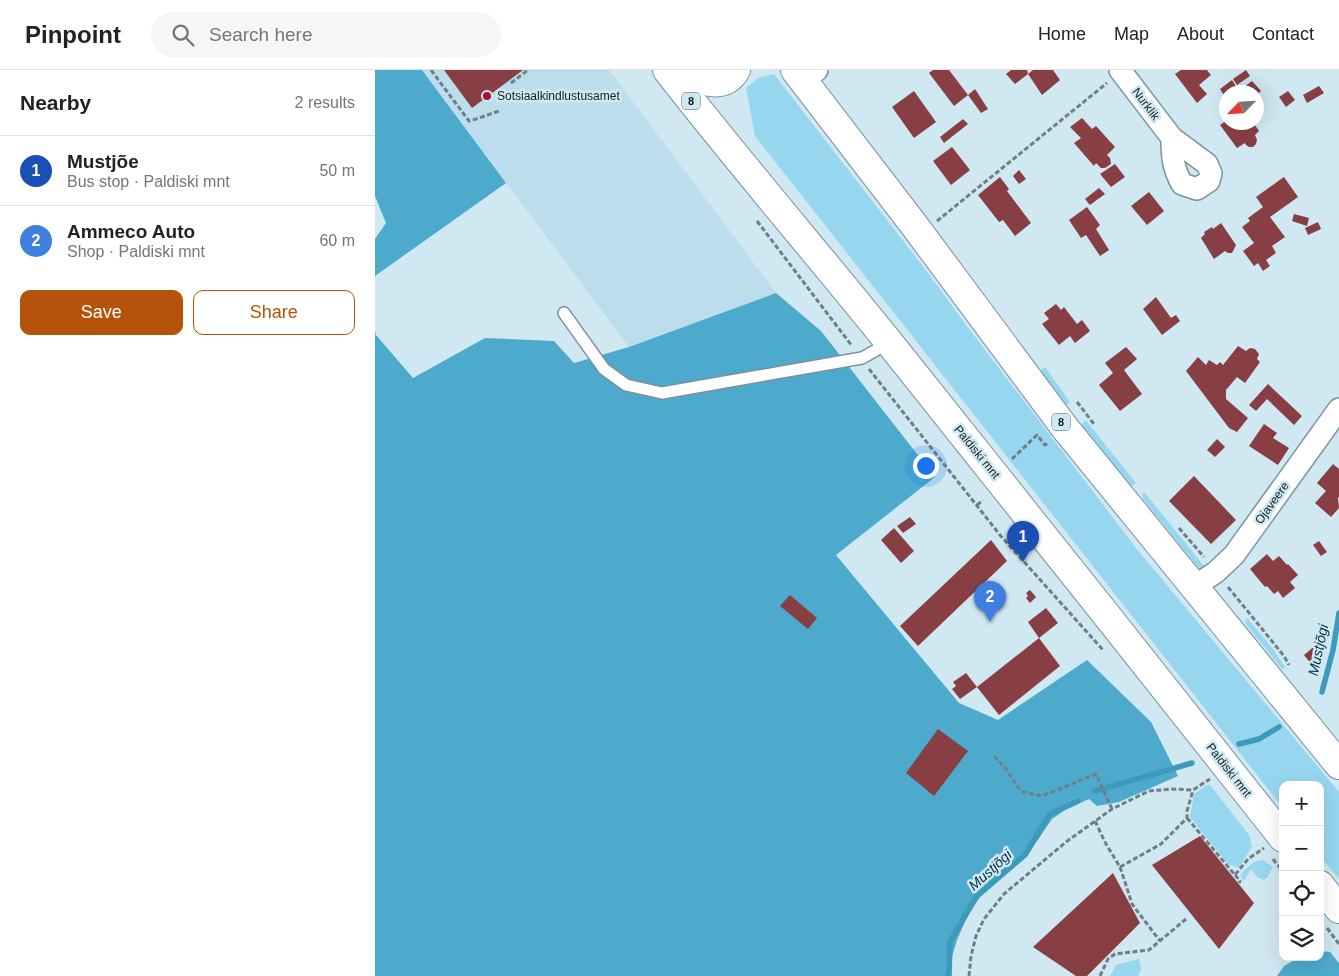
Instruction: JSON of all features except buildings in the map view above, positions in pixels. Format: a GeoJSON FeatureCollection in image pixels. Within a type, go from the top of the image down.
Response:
{"type":"FeatureCollection","features":[{"type":"Feature","properties":{"kind":"main road","name":"Paldiski mnt"},"geometry":{"type":"LineString","coordinates":[[667,70],[715,132],[889,343],[1048,541],[1272,847]]}},
{"type":"Feature","properties":{"kind":"main road"},"geometry":{"type":"LineString","coordinates":[[676,70],[708,83],[719,83],[728,79],[736,70]]}},
{"type":"Feature","properties":{"kind":"main road","name":"8"},"geometry":{"type":"LineString","coordinates":[[806,74],[914,225],[1065,428],[1339,765]]}},
{"type":"Feature","properties":{"kind":"main road"},"geometry":{"type":"LineString","coordinates":[[1324,896],[1332,918]]}},
{"type":"Feature","properties":{"kind":"street","name":"Nurklik"},"geometry":{"type":"LineString","coordinates":[[1121,71],[1172,138]]}},
{"type":"Feature","properties":{"kind":"street","name":"Ojaveere"},"geometry":{"type":"LineString","coordinates":[[1195,587],[1216,572],[1234,555],[1339,409]]}},
{"type":"Feature","properties":{"kind":"lane"},"geometry":{"type":"LineString","coordinates":[[564,313],[604,369],[625,385],[662,393],[862,358],[889,343]]}},
{"type":"Feature","properties":{"kind":"path"},"geometry":{"type":"LineString","coordinates":[[431,70],[469,121],[499,111]]}},
{"type":"Feature","properties":{"kind":"path"},"geometry":{"type":"LineString","coordinates":[[511,83],[529,70]]}},
{"type":"Feature","properties":{"kind":"path"},"geometry":{"type":"LineString","coordinates":[[937,221],[1121,71]]}},
{"type":"Feature","properties":{"kind":"path"},"geometry":{"type":"LineString","coordinates":[[871,370],[1023,562],[1104,651]]}},
{"type":"Feature","properties":{"kind":"path"},"geometry":{"type":"LineString","coordinates":[[1015,467],[1012,459],[1037,435],[1045,445],[1053,439]]}},
{"type":"Feature","properties":{"kind":"path"},"geometry":{"type":"LineString","coordinates":[[977,505],[983,500]]}},
{"type":"Feature","properties":{"kind":"path"},"geometry":{"type":"LineString","coordinates":[[993,756],[1006,769],[1023,792],[1042,796],[1095,774],[1112,809]]}},
{"type":"Feature","properties":{"kind":"path"},"geometry":{"type":"LineString","coordinates":[[969,976],[976,936],[984,919],[1005,894],[1066,842],[1112,809],[1149,791],[1193,790],[1210,779]]}},
{"type":"Feature","properties":{"kind":"path"},"geometry":{"type":"LineString","coordinates":[[1193,790],[1187,818],[1240,881],[1239,883]]}},
{"type":"Feature","properties":{"kind":"path"},"geometry":{"type":"LineString","coordinates":[[1120,867],[1161,844],[1187,818]]}},
{"type":"Feature","properties":{"kind":"path"},"geometry":{"type":"LineString","coordinates":[[1095,821],[1120,867],[1131,904],[1160,940]]}},
{"type":"Feature","properties":{"kind":"path"},"geometry":{"type":"LineString","coordinates":[[1235,875],[1248,859],[1272,847],[1283,871]]}},
{"type":"Feature","properties":{"kind":"path"},"geometry":{"type":"LineString","coordinates":[[1332,918],[1339,944]]}},
{"type":"Feature","properties":{"kind":"path"},"geometry":{"type":"LineString","coordinates":[[1100,976],[1108,959],[1115,954],[1149,950],[1186,919]]}},
{"type":"Feature","properties":{"kind":"shaded area"},"geometry":{"type":"Polygon","coordinates":[[[375,70],[422,70],[506,183],[375,276],[375,239],[386,223],[375,196],[375,70]]]}},
{"type":"Feature","properties":{"kind":"shaded area"},"geometry":{"type":"Polygon","coordinates":[[[422,70],[609,70],[776,293],[629,347],[422,70]]]}},
{"type":"Feature","properties":{"kind":"shaded area"},"geometry":{"type":"Polygon","coordinates":[[[774,74],[928,273],[1136,548],[1339,792],[1339,879],[1324,861],[1324,781],[1279,781],[1279,803],[755,136],[746,88],[758,78],[774,74]]]}},
{"type":"Feature","properties":{"kind":"shaded area"},"geometry":{"type":"Polygon","coordinates":[[[776,293],[821,331],[935,477],[836,555],[959,703],[998,720],[1087,660],[1151,722],[1178,776],[1119,802],[1097,806],[1089,799],[1065,810],[1052,819],[1037,841],[982,894],[968,915],[951,960],[950,976],[375,976],[375,331],[376,335],[413,378],[485,338],[554,341],[574,363],[629,347],[776,293]]]}},
{"type":"Feature","properties":{"kind":"shaded area"},"geometry":{"type":"Polygon","coordinates":[[[1045,367],[1070,402],[1066,406],[1039,371],[1045,367]]]}},
{"type":"Feature","properties":{"kind":"shaded area"},"geometry":{"type":"Polygon","coordinates":[[[1084,421],[1087,422],[1136,483],[1131,486],[1082,425],[1084,421]]]}},
{"type":"Feature","properties":{"kind":"shaded area"},"geometry":{"type":"Polygon","coordinates":[[[1144,492],[1208,571],[1202,572],[1143,499],[1142,495],[1144,492]]]}},
{"type":"Feature","properties":{"kind":"shaded area"},"geometry":{"type":"Polygon","coordinates":[[[1247,618],[1270,645],[1285,667],[1282,669],[1245,623],[1247,618]]]}},
{"type":"Feature","properties":{"kind":"shaded area"},"geometry":{"type":"Polygon","coordinates":[[[1210,785],[1249,835],[1252,846],[1239,868],[1228,864],[1190,817],[1194,794],[1210,785]]]}},
{"type":"Feature","properties":{"kind":"shaded area"},"geometry":{"type":"Polygon","coordinates":[[[1263,860],[1273,867],[1267,878],[1263,880],[1257,877],[1251,869],[1244,881],[1240,875],[1247,867],[1263,860]]]}},
{"type":"Feature","properties":{"kind":"shaded area"},"geometry":{"type":"Polygon","coordinates":[[[1324,951],[1330,952],[1339,963],[1339,976],[1277,976],[1284,966],[1293,961],[1324,961],[1324,951]]]}},
{"type":"Feature","properties":{"kind":"shaded area"},"geometry":{"type":"Polygon","coordinates":[[[1139,959],[1141,970],[1138,976],[1110,976],[1116,965],[1139,959]]]}},
{"type":"Feature","properties":{"kind":"waterway","name":"Mustjõgi"},"geometry":{"type":"LineString","coordinates":[[1322,692],[1333,650],[1339,613]]}},
{"type":"Feature","properties":{"kind":"waterway","name":"Mustjõgi"},"geometry":{"type":"LineString","coordinates":[[1239,744],[1259,739],[1279,727]]}},
{"type":"Feature","properties":{"kind":"waterway","name":"Mustjõgi"},"geometry":{"type":"LineString","coordinates":[[1095,791],[1192,763]]}},
{"type":"Feature","properties":{"kind":"waterway","name":"Mustjõgi"},"geometry":{"type":"LineString","coordinates":[[949,976],[950,942],[976,897],[1025,855],[1050,814],[1078,801]]}},
{"type":"Feature","properties":{"kind":"place","name":"Sotsiaalkindlustusamet"},"geometry":{"type":"Point","coordinates":[487,96]}},
{"type":"Feature","properties":{"kind":"place","name":"Mustjõe"},"geometry":{"type":"Point","coordinates":[1023,562]}},
{"type":"Feature","properties":{"kind":"place","name":"Ammeco Auto"},"geometry":{"type":"Point","coordinates":[990,622]}}]}
